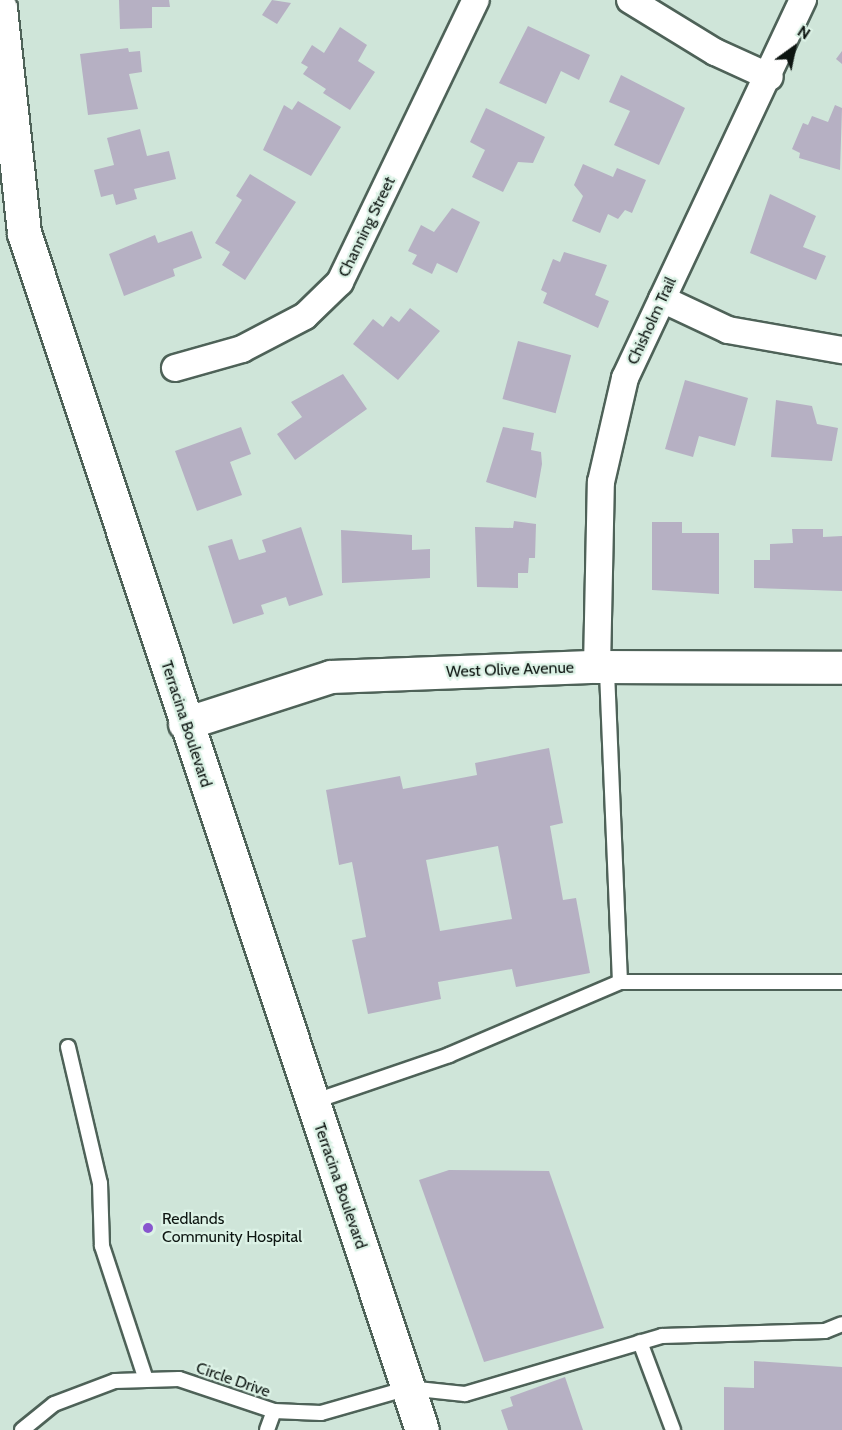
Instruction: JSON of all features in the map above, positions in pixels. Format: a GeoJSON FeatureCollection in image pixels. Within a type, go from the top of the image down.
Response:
{"type":"FeatureCollection","features":[{"type":"Feature","properties":{"kind":"main road","name":"Terracina Boulevard"},"geometry":{"type":"LineString","coordinates":[[0,8],[24,233],[97,440],[185,724],[422,1430]]}},
{"type":"Feature","properties":{"kind":"street","name":"Channing Street"},"geometry":{"type":"LineString","coordinates":[[175,368],[242,349],[305,316],[340,282],[476,0]]}},
{"type":"Feature","properties":{"kind":"street"},"geometry":{"type":"LineString","coordinates":[[630,0],[715,52],[770,77]]}},
{"type":"Feature","properties":{"kind":"street","name":"Chisholm Trail"},"geometry":{"type":"LineString","coordinates":[[602,667],[601,482],[625,378],[770,77],[803,0]]}},
{"type":"Feature","properties":{"kind":"street"},"geometry":{"type":"LineString","coordinates":[[662,299],[728,330],[842,350]]}},
{"type":"Feature","properties":{"kind":"street","name":"West Olive Avenue"},"geometry":{"type":"LineString","coordinates":[[185,724],[331,677],[602,667],[842,668]]}},
{"type":"Feature","properties":{"kind":"lane"},"geometry":{"type":"LineString","coordinates":[[602,667],[620,982]]}},
{"type":"Feature","properties":{"kind":"lane"},"geometry":{"type":"LineString","coordinates":[[312,1102],[448,1055],[620,982],[842,982]]}},
{"type":"Feature","properties":{"kind":"lane"},"geometry":{"type":"LineString","coordinates":[[68,1047],[100,1183],[102,1246],[145,1377]]}},
{"type":"Feature","properties":{"kind":"lane"},"geometry":{"type":"LineString","coordinates":[[408,1388],[465,1394],[662,1336],[825,1331],[842,1324]]}},
{"type":"Feature","properties":{"kind":"lane"},"geometry":{"type":"LineString","coordinates":[[640,1342],[673,1430]]}},
{"type":"Feature","properties":{"kind":"lane","name":"Circle Drive"},"geometry":{"type":"LineString","coordinates":[[22,1430],[54,1404],[84,1390],[145,1377],[179,1379],[274,1412],[321,1413],[408,1388]]}},
{"type":"Feature","properties":{"kind":"lane"},"geometry":{"type":"LineString","coordinates":[[267,1430],[274,1412]]}},
{"type":"Feature","properties":{"kind":"building"},"geometry":{"type":"Polygon","coordinates":[[[119,0],[169,0],[170,7],[152,7],[152,28],[120,29],[119,0]]]}},
{"type":"Feature","properties":{"kind":"building"},"geometry":{"type":"Polygon","coordinates":[[[272,0],[291,3],[277,24],[262,15],[272,0]]]}},
{"type":"Feature","properties":{"kind":"building"},"geometry":{"type":"Polygon","coordinates":[[[528,26],[590,55],[579,80],[561,71],[546,104],[499,83],[528,26]]]}},
{"type":"Feature","properties":{"kind":"building"},"geometry":{"type":"Polygon","coordinates":[[[340,27],[367,45],[358,61],[375,72],[350,110],[323,93],[326,89],[303,74],[308,67],[301,63],[312,45],[324,53],[340,27]]]}},
{"type":"Feature","properties":{"kind":"building"},"geometry":{"type":"Polygon","coordinates":[[[128,48],[129,52],[140,51],[142,72],[129,74],[138,109],[88,115],[80,54],[128,48]]]}},
{"type":"Feature","properties":{"kind":"building"},"geometry":{"type":"Polygon","coordinates":[[[842,51],[842,64],[836,59],[842,51]]]}},
{"type":"Feature","properties":{"kind":"building"},"geometry":{"type":"Polygon","coordinates":[[[621,75],[685,108],[659,165],[614,145],[630,111],[609,102],[621,75]]]}},
{"type":"Feature","properties":{"kind":"building"},"geometry":{"type":"Polygon","coordinates":[[[298,101],[341,127],[311,176],[263,150],[284,105],[292,110],[298,101]]]}},
{"type":"Feature","properties":{"kind":"building"},"geometry":{"type":"Polygon","coordinates":[[[835,105],[842,108],[840,170],[799,158],[800,153],[792,149],[803,123],[808,125],[812,116],[828,122],[835,105]]]}},
{"type":"Feature","properties":{"kind":"building"},"geometry":{"type":"Polygon","coordinates":[[[486,108],[545,137],[533,163],[518,162],[503,192],[472,177],[485,150],[470,142],[486,108]]]}},
{"type":"Feature","properties":{"kind":"building"},"geometry":{"type":"Polygon","coordinates":[[[140,129],[147,156],[169,151],[176,179],[134,189],[137,199],[116,205],[113,194],[101,197],[94,170],[114,165],[107,138],[140,129]]]}},
{"type":"Feature","properties":{"kind":"building"},"geometry":{"type":"Polygon","coordinates":[[[583,164],[613,177],[617,168],[646,180],[632,213],[625,210],[618,219],[608,214],[600,233],[572,221],[583,196],[574,185],[583,164]]]}},
{"type":"Feature","properties":{"kind":"building"},"geometry":{"type":"Polygon","coordinates":[[[250,174],[296,202],[245,280],[222,265],[230,252],[215,243],[242,200],[236,196],[250,174]]]}},
{"type":"Feature","properties":{"kind":"building"},"geometry":{"type":"Polygon","coordinates":[[[770,194],[816,216],[803,247],[826,256],[816,280],[750,253],[770,194]]]}},
{"type":"Feature","properties":{"kind":"building"},"geometry":{"type":"Polygon","coordinates":[[[452,208],[480,222],[457,273],[437,263],[432,274],[412,264],[417,255],[408,251],[421,225],[434,232],[452,208]]]}},
{"type":"Feature","properties":{"kind":"building"},"geometry":{"type":"Polygon","coordinates":[[[192,231],[202,258],[173,269],[175,276],[124,296],[109,254],[155,235],[158,243],[192,231]]]}},
{"type":"Feature","properties":{"kind":"building"},"geometry":{"type":"Polygon","coordinates":[[[564,252],[607,265],[595,295],[609,301],[598,328],[543,303],[547,293],[541,290],[553,259],[560,262],[564,252]]]}},
{"type":"Feature","properties":{"kind":"building"},"geometry":{"type":"Polygon","coordinates":[[[410,308],[440,331],[398,380],[353,344],[373,319],[383,327],[391,316],[399,322],[410,308]]]}},
{"type":"Feature","properties":{"kind":"building"},"geometry":{"type":"Polygon","coordinates":[[[518,341],[571,355],[556,413],[502,399],[518,341]]]}},
{"type":"Feature","properties":{"kind":"building"},"geometry":{"type":"Polygon","coordinates":[[[343,374],[367,409],[295,460],[277,434],[302,417],[291,402],[343,374]]]}},
{"type":"Feature","properties":{"kind":"building"},"geometry":{"type":"Polygon","coordinates":[[[685,380],[748,398],[735,446],[699,436],[693,457],[665,449],[685,380]]]}},
{"type":"Feature","properties":{"kind":"building"},"geometry":{"type":"Polygon","coordinates":[[[776,400],[812,406],[817,424],[838,428],[832,461],[771,457],[776,400]]]}},
{"type":"Feature","properties":{"kind":"building"},"geometry":{"type":"Polygon","coordinates":[[[241,427],[251,454],[230,462],[242,495],[197,511],[175,451],[241,427]]]}},
{"type":"Feature","properties":{"kind":"building"},"geometry":{"type":"Polygon","coordinates":[[[503,427],[534,433],[531,450],[541,452],[542,464],[536,498],[486,482],[503,427]]]}},
{"type":"Feature","properties":{"kind":"building"},"geometry":{"type":"Polygon","coordinates":[[[514,521],[536,524],[535,558],[529,558],[528,573],[518,573],[518,588],[477,587],[475,527],[513,528],[514,521]]]}},
{"type":"Feature","properties":{"kind":"building"},"geometry":{"type":"Polygon","coordinates":[[[652,522],[682,522],[682,533],[719,533],[719,594],[652,590],[652,522]]]}},
{"type":"Feature","properties":{"kind":"building"},"geometry":{"type":"Polygon","coordinates":[[[301,527],[323,595],[289,606],[286,597],[261,605],[264,614],[233,624],[208,546],[232,539],[239,560],[266,552],[262,540],[301,527]]]}},
{"type":"Feature","properties":{"kind":"building"},"geometry":{"type":"Polygon","coordinates":[[[792,529],[823,529],[823,537],[842,536],[842,591],[754,588],[754,560],[770,560],[770,544],[793,543],[792,529]]]}},
{"type":"Feature","properties":{"kind":"building"},"geometry":{"type":"Polygon","coordinates":[[[341,530],[412,535],[412,550],[430,549],[430,578],[342,583],[341,530]]]}},
{"type":"Feature","properties":{"kind":"building"},"geometry":{"type":"Polygon","coordinates":[[[549,748],[563,823],[550,826],[563,900],[576,898],[590,973],[516,987],[512,969],[438,982],[441,999],[368,1014],[352,940],[366,937],[352,862],[339,865],[326,790],[400,776],[403,789],[477,775],[475,763],[549,748]],[[498,846],[426,860],[440,931],[512,919],[498,846]]]}},
{"type":"Feature","properties":{"kind":"building"},"geometry":{"type":"Polygon","coordinates":[[[449,1170],[549,1171],[604,1328],[484,1362],[419,1180],[449,1170]]]}},
{"type":"Feature","properties":{"kind":"building"},"geometry":{"type":"Polygon","coordinates":[[[754,1361],[842,1367],[842,1430],[724,1430],[724,1387],[754,1388],[754,1361]]]}},
{"type":"Feature","properties":{"kind":"building"},"geometry":{"type":"Polygon","coordinates":[[[565,1377],[583,1430],[508,1430],[501,1410],[513,1406],[510,1397],[565,1377]]]}},
{"type":"Feature","properties":{"kind":"place","name":"Redlands Community Hospital"},"geometry":{"type":"Point","coordinates":[148,1228]}}]}
